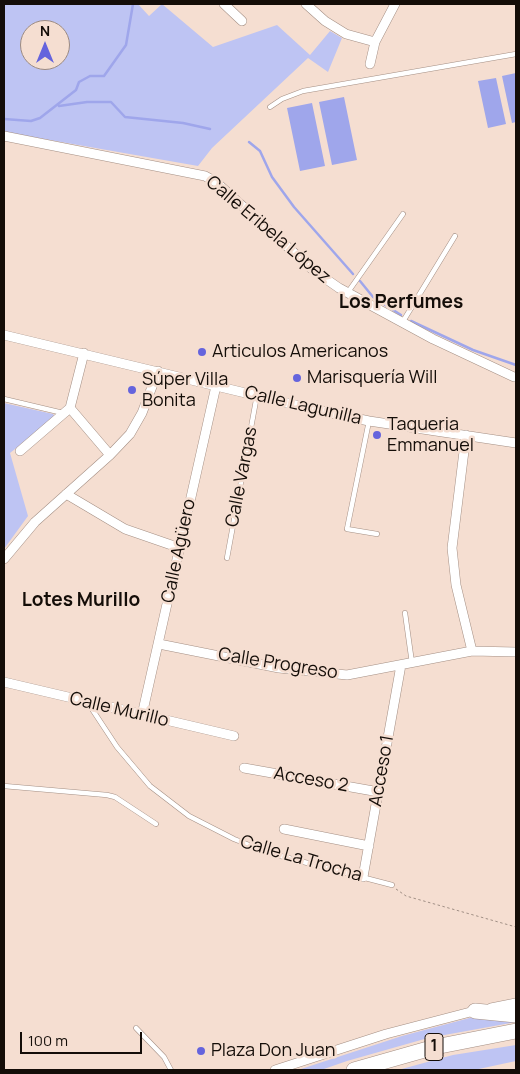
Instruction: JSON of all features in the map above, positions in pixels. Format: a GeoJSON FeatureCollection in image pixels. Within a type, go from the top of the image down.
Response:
{"type":"FeatureCollection","features":[{"type":"Feature","properties":{"kind":"highway"},"geometry":{"type":"LineString","coordinates":[[475,1011],[516,1015]]}},
{"type":"Feature","properties":{"kind":"highway","name":"1"},"geometry":{"type":"LineString","coordinates":[[354,1070],[435,1047],[516,1031]]}},
{"type":"Feature","properties":{"kind":"street"},"geometry":{"type":"LineString","coordinates":[[224,4],[242,21]]}},
{"type":"Feature","properties":{"kind":"street"},"geometry":{"type":"LineString","coordinates":[[306,4],[325,21],[346,34],[375,42]]}},
{"type":"Feature","properties":{"kind":"street"},"geometry":{"type":"LineString","coordinates":[[370,64],[375,42],[395,4]]}},
{"type":"Feature","properties":{"kind":"street","name":"Calle Eribela López"},"geometry":{"type":"LineString","coordinates":[[4,136],[205,176],[216,182],[314,270],[402,323],[514,377]]}},
{"type":"Feature","properties":{"kind":"street","name":"Calle Lagunilla"},"geometry":{"type":"LineString","coordinates":[[4,335],[370,421],[516,443]]}},
{"type":"Feature","properties":{"kind":"street"},"geometry":{"type":"LineString","coordinates":[[20,450],[67,410],[84,353]]}},
{"type":"Feature","properties":{"kind":"street"},"geometry":{"type":"LineString","coordinates":[[4,559],[35,522],[110,455],[130,434],[142,413],[158,371]]}},
{"type":"Feature","properties":{"kind":"street","name":"Calle Agüero"},"geometry":{"type":"LineString","coordinates":[[142,715],[216,386]]}},
{"type":"Feature","properties":{"kind":"street"},"geometry":{"type":"LineString","coordinates":[[67,410],[110,455]]}},
{"type":"Feature","properties":{"kind":"street"},"geometry":{"type":"LineString","coordinates":[[466,435],[452,548],[456,586],[472,651]]}},
{"type":"Feature","properties":{"kind":"street"},"geometry":{"type":"LineString","coordinates":[[66,494],[126,529],[180,548]]}},
{"type":"Feature","properties":{"kind":"street","name":"Calle Progreso"},"geometry":{"type":"LineString","coordinates":[[159,644],[313,672],[347,674],[472,651],[516,652]]}},
{"type":"Feature","properties":{"kind":"street","name":"Acceso 1"},"geometry":{"type":"LineString","coordinates":[[363,877],[401,665]]}},
{"type":"Feature","properties":{"kind":"street","name":"Calle Murillo"},"geometry":{"type":"LineString","coordinates":[[4,682],[234,736]]}},
{"type":"Feature","properties":{"kind":"street","name":"Acceso 2"},"geometry":{"type":"LineString","coordinates":[[244,768],[378,792]]}},
{"type":"Feature","properties":{"kind":"street"},"geometry":{"type":"LineString","coordinates":[[284,829],[369,846]]}},
{"type":"Feature","properties":{"kind":"street"},"geometry":{"type":"LineString","coordinates":[[275,1070],[386,1034],[475,1011],[516,1003]]}},
{"type":"Feature","properties":{"kind":"lane"},"geometry":{"type":"LineString","coordinates":[[270,107],[282,99],[303,91],[516,54]]}},
{"type":"Feature","properties":{"kind":"lane"},"geometry":{"type":"LineString","coordinates":[[348,292],[403,214]]}},
{"type":"Feature","properties":{"kind":"lane"},"geometry":{"type":"LineString","coordinates":[[402,323],[455,236]]}},
{"type":"Feature","properties":{"kind":"lane","name":"Calle Vargas"},"geometry":{"type":"LineString","coordinates":[[226,558],[257,395]]}},
{"type":"Feature","properties":{"kind":"lane"},"geometry":{"type":"LineString","coordinates":[[4,399],[67,410]]}},
{"type":"Feature","properties":{"kind":"lane"},"geometry":{"type":"LineString","coordinates":[[370,421],[347,529],[377,534]]}},
{"type":"Feature","properties":{"kind":"lane"},"geometry":{"type":"LineString","coordinates":[[405,613],[412,662]]}},
{"type":"Feature","properties":{"kind":"lane","name":"Calle La Trocha"},"geometry":{"type":"LineString","coordinates":[[88,703],[117,747],[150,786],[189,816],[234,839],[269,853],[392,885]]}},
{"type":"Feature","properties":{"kind":"lane"},"geometry":{"type":"LineString","coordinates":[[4,786],[107,794],[115,797],[156,824]]}},
{"type":"Feature","properties":{"kind":"lane"},"geometry":{"type":"LineString","coordinates":[[136,1028],[164,1057],[171,1070]]}},
{"type":"Feature","properties":{"kind":"path"},"geometry":{"type":"LineString","coordinates":[[392,885],[406,896],[516,927]]}},
{"type":"Feature","properties":{"kind":"shaded area"},"geometry":{"type":"Polygon","coordinates":[[[4,4],[138,4],[149,16],[162,4],[213,47],[277,25],[310,55],[330,31],[342,38],[328,72],[308,58],[212,148],[198,166],[4,132],[4,4]]]}},
{"type":"Feature","properties":{"kind":"shaded area"},"geometry":{"type":"Polygon","coordinates":[[[516,73],[516,122],[512,123],[502,76],[516,73]]]}},
{"type":"Feature","properties":{"kind":"shaded area"},"geometry":{"type":"Polygon","coordinates":[[[496,78],[506,124],[488,128],[478,81],[496,78]]]}},
{"type":"Feature","properties":{"kind":"shaded area"},"geometry":{"type":"Polygon","coordinates":[[[344,97],[357,160],[332,165],[319,102],[344,97]]]}},
{"type":"Feature","properties":{"kind":"shaded area"},"geometry":{"type":"Polygon","coordinates":[[[312,103],[325,166],[300,171],[287,108],[312,103]]]}},
{"type":"Feature","properties":{"kind":"shaded area"},"geometry":{"type":"Polygon","coordinates":[[[4,403],[53,414],[55,417],[10,453],[28,516],[4,549],[4,403]]]}},
{"type":"Feature","properties":{"kind":"shaded area"},"geometry":{"type":"Polygon","coordinates":[[[477,1016],[516,1022],[428,1038],[321,1070],[298,1070],[402,1036],[477,1016]]]}},
{"type":"Feature","properties":{"kind":"shaded area"},"geometry":{"type":"Polygon","coordinates":[[[516,1045],[516,1061],[474,1070],[398,1070],[453,1055],[516,1045]]]}},
{"type":"Feature","properties":{"kind":"waterway"},"geometry":{"type":"LineString","coordinates":[[4,119],[31,121],[40,118],[76,90],[79,82],[90,76],[104,76],[126,45],[133,4]]}},
{"type":"Feature","properties":{"kind":"waterway"},"geometry":{"type":"LineString","coordinates":[[59,106],[87,102],[111,102],[125,117],[183,123],[210,129]]}},
{"type":"Feature","properties":{"kind":"waterway"},"geometry":{"type":"LineString","coordinates":[[249,142],[260,151],[272,177],[294,207],[353,274]]}},
{"type":"Feature","properties":{"kind":"waterway"},"geometry":{"type":"LineString","coordinates":[[360,281],[373,297],[401,315]]}},
{"type":"Feature","properties":{"kind":"waterway"},"geometry":{"type":"LineString","coordinates":[[411,321],[473,350],[516,365]]}},
{"type":"Feature","properties":{"kind":"place","name":"Articulos Americanos"},"geometry":{"type":"Point","coordinates":[202,352]}},
{"type":"Feature","properties":{"kind":"place","name":"Marisquería Will"},"geometry":{"type":"Point","coordinates":[297,378]}},
{"type":"Feature","properties":{"kind":"place","name":"Súper Villa Bonita"},"geometry":{"type":"Point","coordinates":[132,390]}},
{"type":"Feature","properties":{"kind":"place","name":"Taqueria Emmanuel"},"geometry":{"type":"Point","coordinates":[377,435]}},
{"type":"Feature","properties":{"kind":"place","name":"Plaza Don Juan"},"geometry":{"type":"Point","coordinates":[201,1051]}},
{"type":"Feature","properties":{"kind":"district","name":"Los Perfumes"},"geometry":{"type":"Point","coordinates":[401,303]}},
{"type":"Feature","properties":{"kind":"district","name":"Lotes Murillo"},"geometry":{"type":"Point","coordinates":[81,601]}}]}
